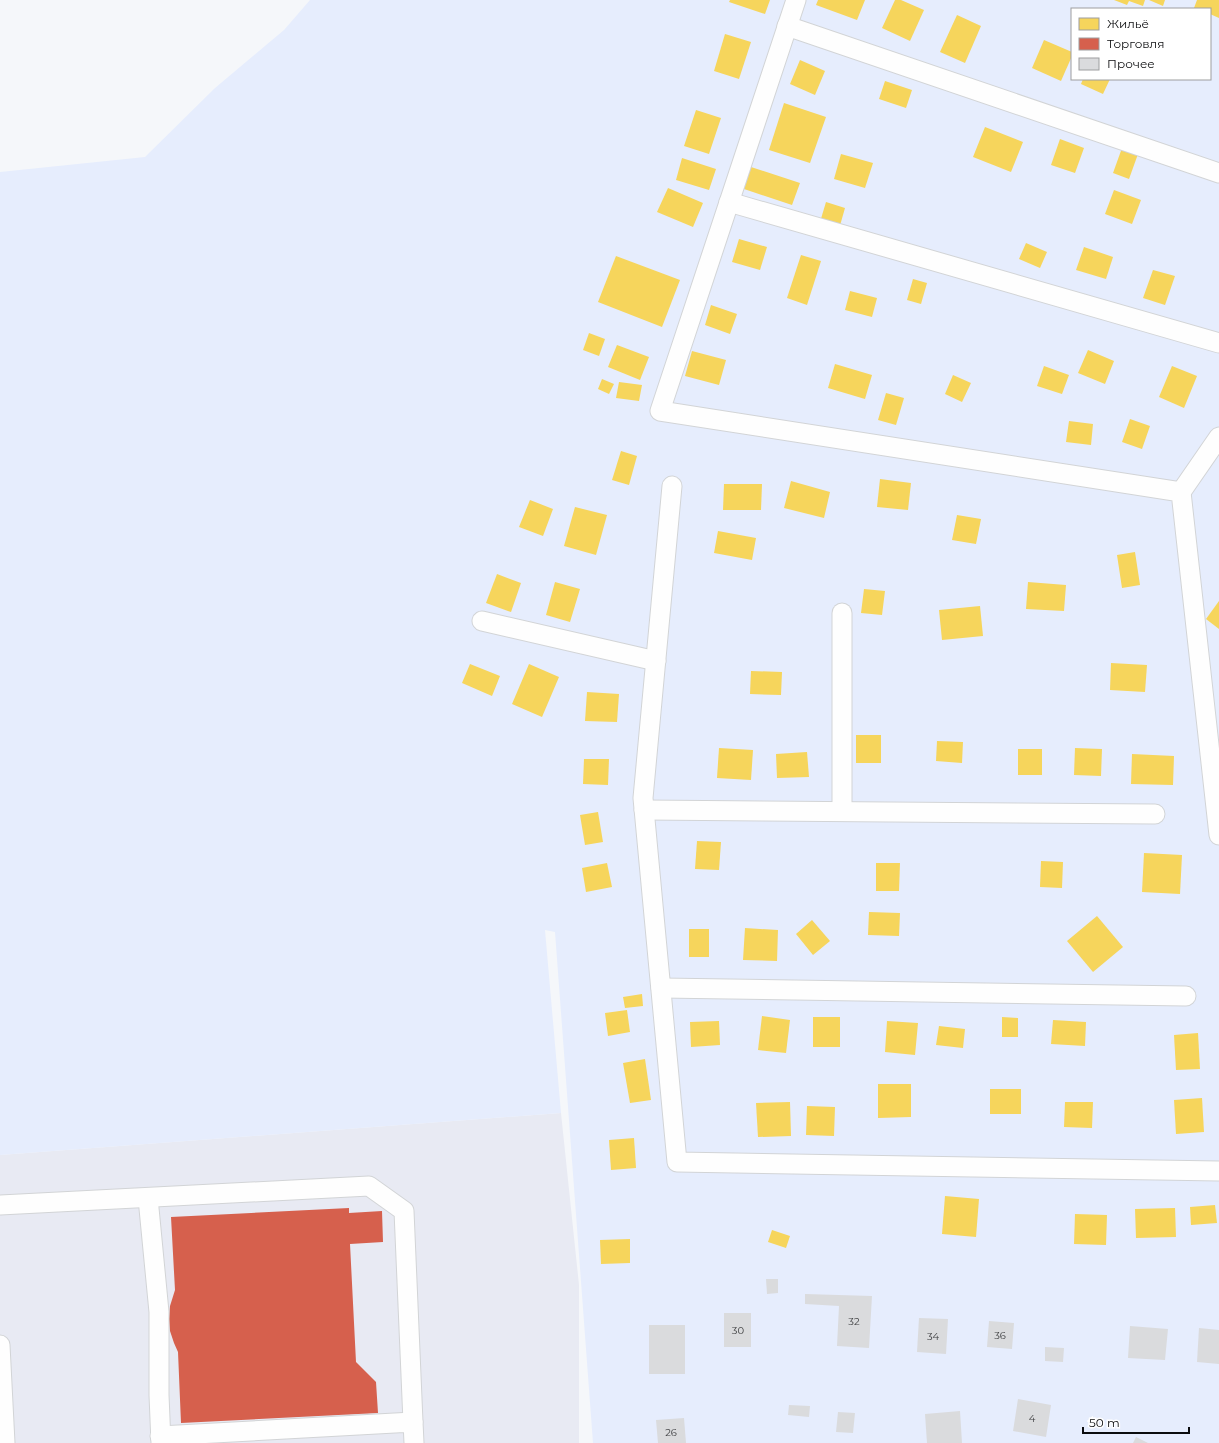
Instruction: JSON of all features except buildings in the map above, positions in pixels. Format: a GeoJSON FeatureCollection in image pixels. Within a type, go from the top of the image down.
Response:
{"type":"FeatureCollection","features":[{"type":"Feature","properties":{"kind":"street"},"geometry":{"type":"LineString","coordinates":[[796,0],[660,411],[1181,492]]}},
{"type":"Feature","properties":{"kind":"street"},"geometry":{"type":"LineString","coordinates":[[787,26],[1219,173]]}},
{"type":"Feature","properties":{"kind":"street"},"geometry":{"type":"LineString","coordinates":[[729,202],[1219,343]]}},
{"type":"Feature","properties":{"kind":"street"},"geometry":{"type":"LineString","coordinates":[[1219,437],[1181,492],[1216,771],[1219,835]]}},
{"type":"Feature","properties":{"kind":"street"},"geometry":{"type":"LineString","coordinates":[[672,486],[643,798],[677,1162],[1219,1171]]}},
{"type":"Feature","properties":{"kind":"street"},"geometry":{"type":"LineString","coordinates":[[842,613],[842,811]]}},
{"type":"Feature","properties":{"kind":"street"},"geometry":{"type":"LineString","coordinates":[[482,621],[656,661]]}},
{"type":"Feature","properties":{"kind":"street"},"geometry":{"type":"LineString","coordinates":[[644,810],[1155,814]]}},
{"type":"Feature","properties":{"kind":"street"},"geometry":{"type":"LineString","coordinates":[[661,988],[1186,996]]}},
{"type":"Feature","properties":{"kind":"street"},"geometry":{"type":"LineString","coordinates":[[0,1205],[369,1186],[404,1211],[414,1443]]}},
{"type":"Feature","properties":{"kind":"street"},"geometry":{"type":"LineString","coordinates":[[148,1198],[159,1312],[158,1356],[161,1439],[413,1422]]}},
{"type":"Feature","properties":{"kind":"street"},"geometry":{"type":"LineString","coordinates":[[0,1345],[5,1443]]}},
{"type":"Feature","properties":{"kind":"shaded area"},"geometry":{"type":"Polygon","coordinates":[[[310,0],[1219,0],[1219,1443],[593,1443],[555,932],[545,930],[561,1113],[0,1155],[0,172],[145,157],[215,88],[284,30],[310,0]]]}},
{"type":"Feature","properties":{"kind":"shaded area"},"geometry":{"type":"Polygon","coordinates":[[[561,1113],[579,1285],[579,1443],[0,1443],[0,1155],[561,1113]]]}}]}
